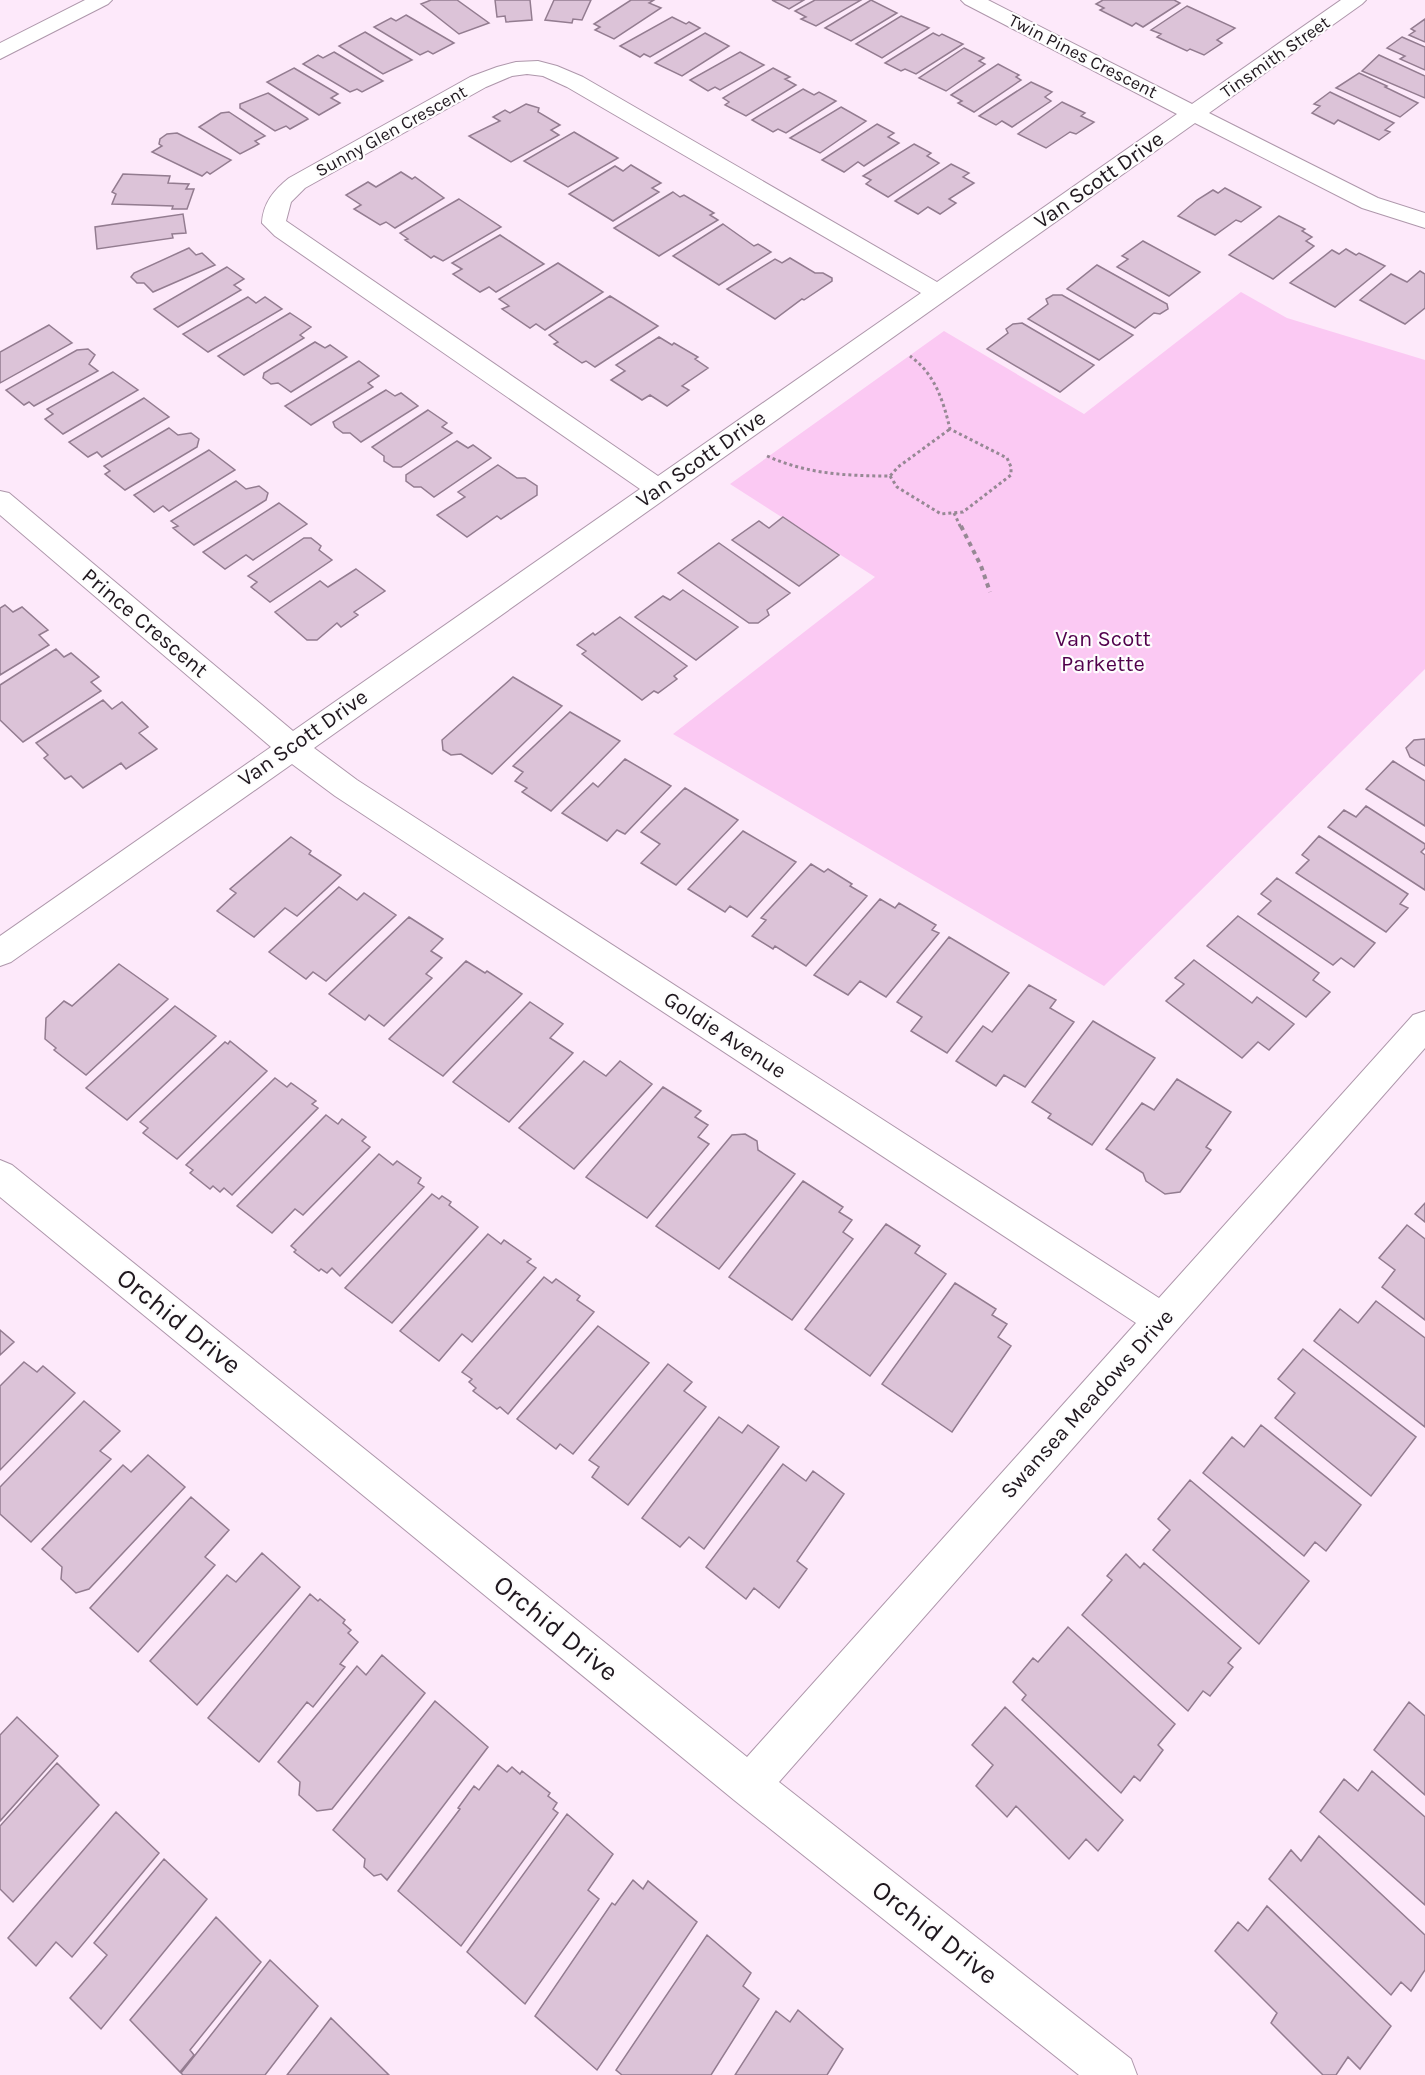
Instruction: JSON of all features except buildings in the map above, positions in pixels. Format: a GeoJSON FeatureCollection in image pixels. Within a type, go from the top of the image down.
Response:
{"type":"FeatureCollection","features":[{"type":"Feature","properties":{"kind":"street"},"geometry":{"type":"LineString","coordinates":[[0,52],[101,0]]}},
{"type":"Feature","properties":{"kind":"street","name":"Twin Pines Crescent"},"geometry":{"type":"LineString","coordinates":[[972,0],[1194,113]]}},
{"type":"Feature","properties":{"kind":"street","name":"Tinsmith Street"},"geometry":{"type":"LineString","coordinates":[[1194,113],[1355,0]]}},
{"type":"Feature","properties":{"kind":"street","name":"Sunny Glen Crescent"},"geometry":{"type":"LineString","coordinates":[[658,489],[283,231],[274,223],[273,214],[284,194],[297,183],[478,82],[505,69],[538,67],[555,71],[575,82],[938,293]]}},
{"type":"Feature","properties":{"kind":"street"},"geometry":{"type":"LineString","coordinates":[[1194,113],[1370,203],[1425,221]]}},
{"type":"Feature","properties":{"kind":"street","name":"Van Scott Drive"},"geometry":{"type":"LineString","coordinates":[[0,953],[1194,113]]}},
{"type":"Feature","properties":{"kind":"street","name":"Prince Crescent"},"geometry":{"type":"LineString","coordinates":[[0,500],[291,747]]}},
{"type":"Feature","properties":{"kind":"street","name":"Goldie Avenue"},"geometry":{"type":"LineString","coordinates":[[291,747],[346,788],[1162,1320]]}},
{"type":"Feature","properties":{"kind":"street","name":"Swansea Meadows Drive"},"geometry":{"type":"LineString","coordinates":[[748,1785],[1425,1025]]}},
{"type":"Feature","properties":{"kind":"street","name":"Orchid Drive"},"geometry":{"type":"LineString","coordinates":[[0,1176],[748,1785],[1115,2075]]}},
{"type":"Feature","properties":{"kind":"path"},"geometry":{"type":"LineString","coordinates":[[890,476],[897,488],[941,514],[970,508],[1011,475],[1011,467],[1007,458],[951,429],[938,385],[920,362],[907,354]]}},
{"type":"Feature","properties":{"kind":"path"},"geometry":{"type":"LineString","coordinates":[[765,456],[795,469],[827,476],[890,476],[898,467],[951,429]]}},
{"type":"Feature","properties":{"kind":"path"},"geometry":{"type":"LineString","coordinates":[[954,513],[981,566],[990,592]]}},
{"type":"Feature","properties":{"kind":"green space","name":"Van Scott Parkette"},"geometry":{"type":"Polygon","coordinates":[[[1241,292],[1287,318],[1425,360],[1425,669],[1104,986],[673,734],[875,577],[730,484],[944,331],[1084,414],[1241,292]]]}}]}
